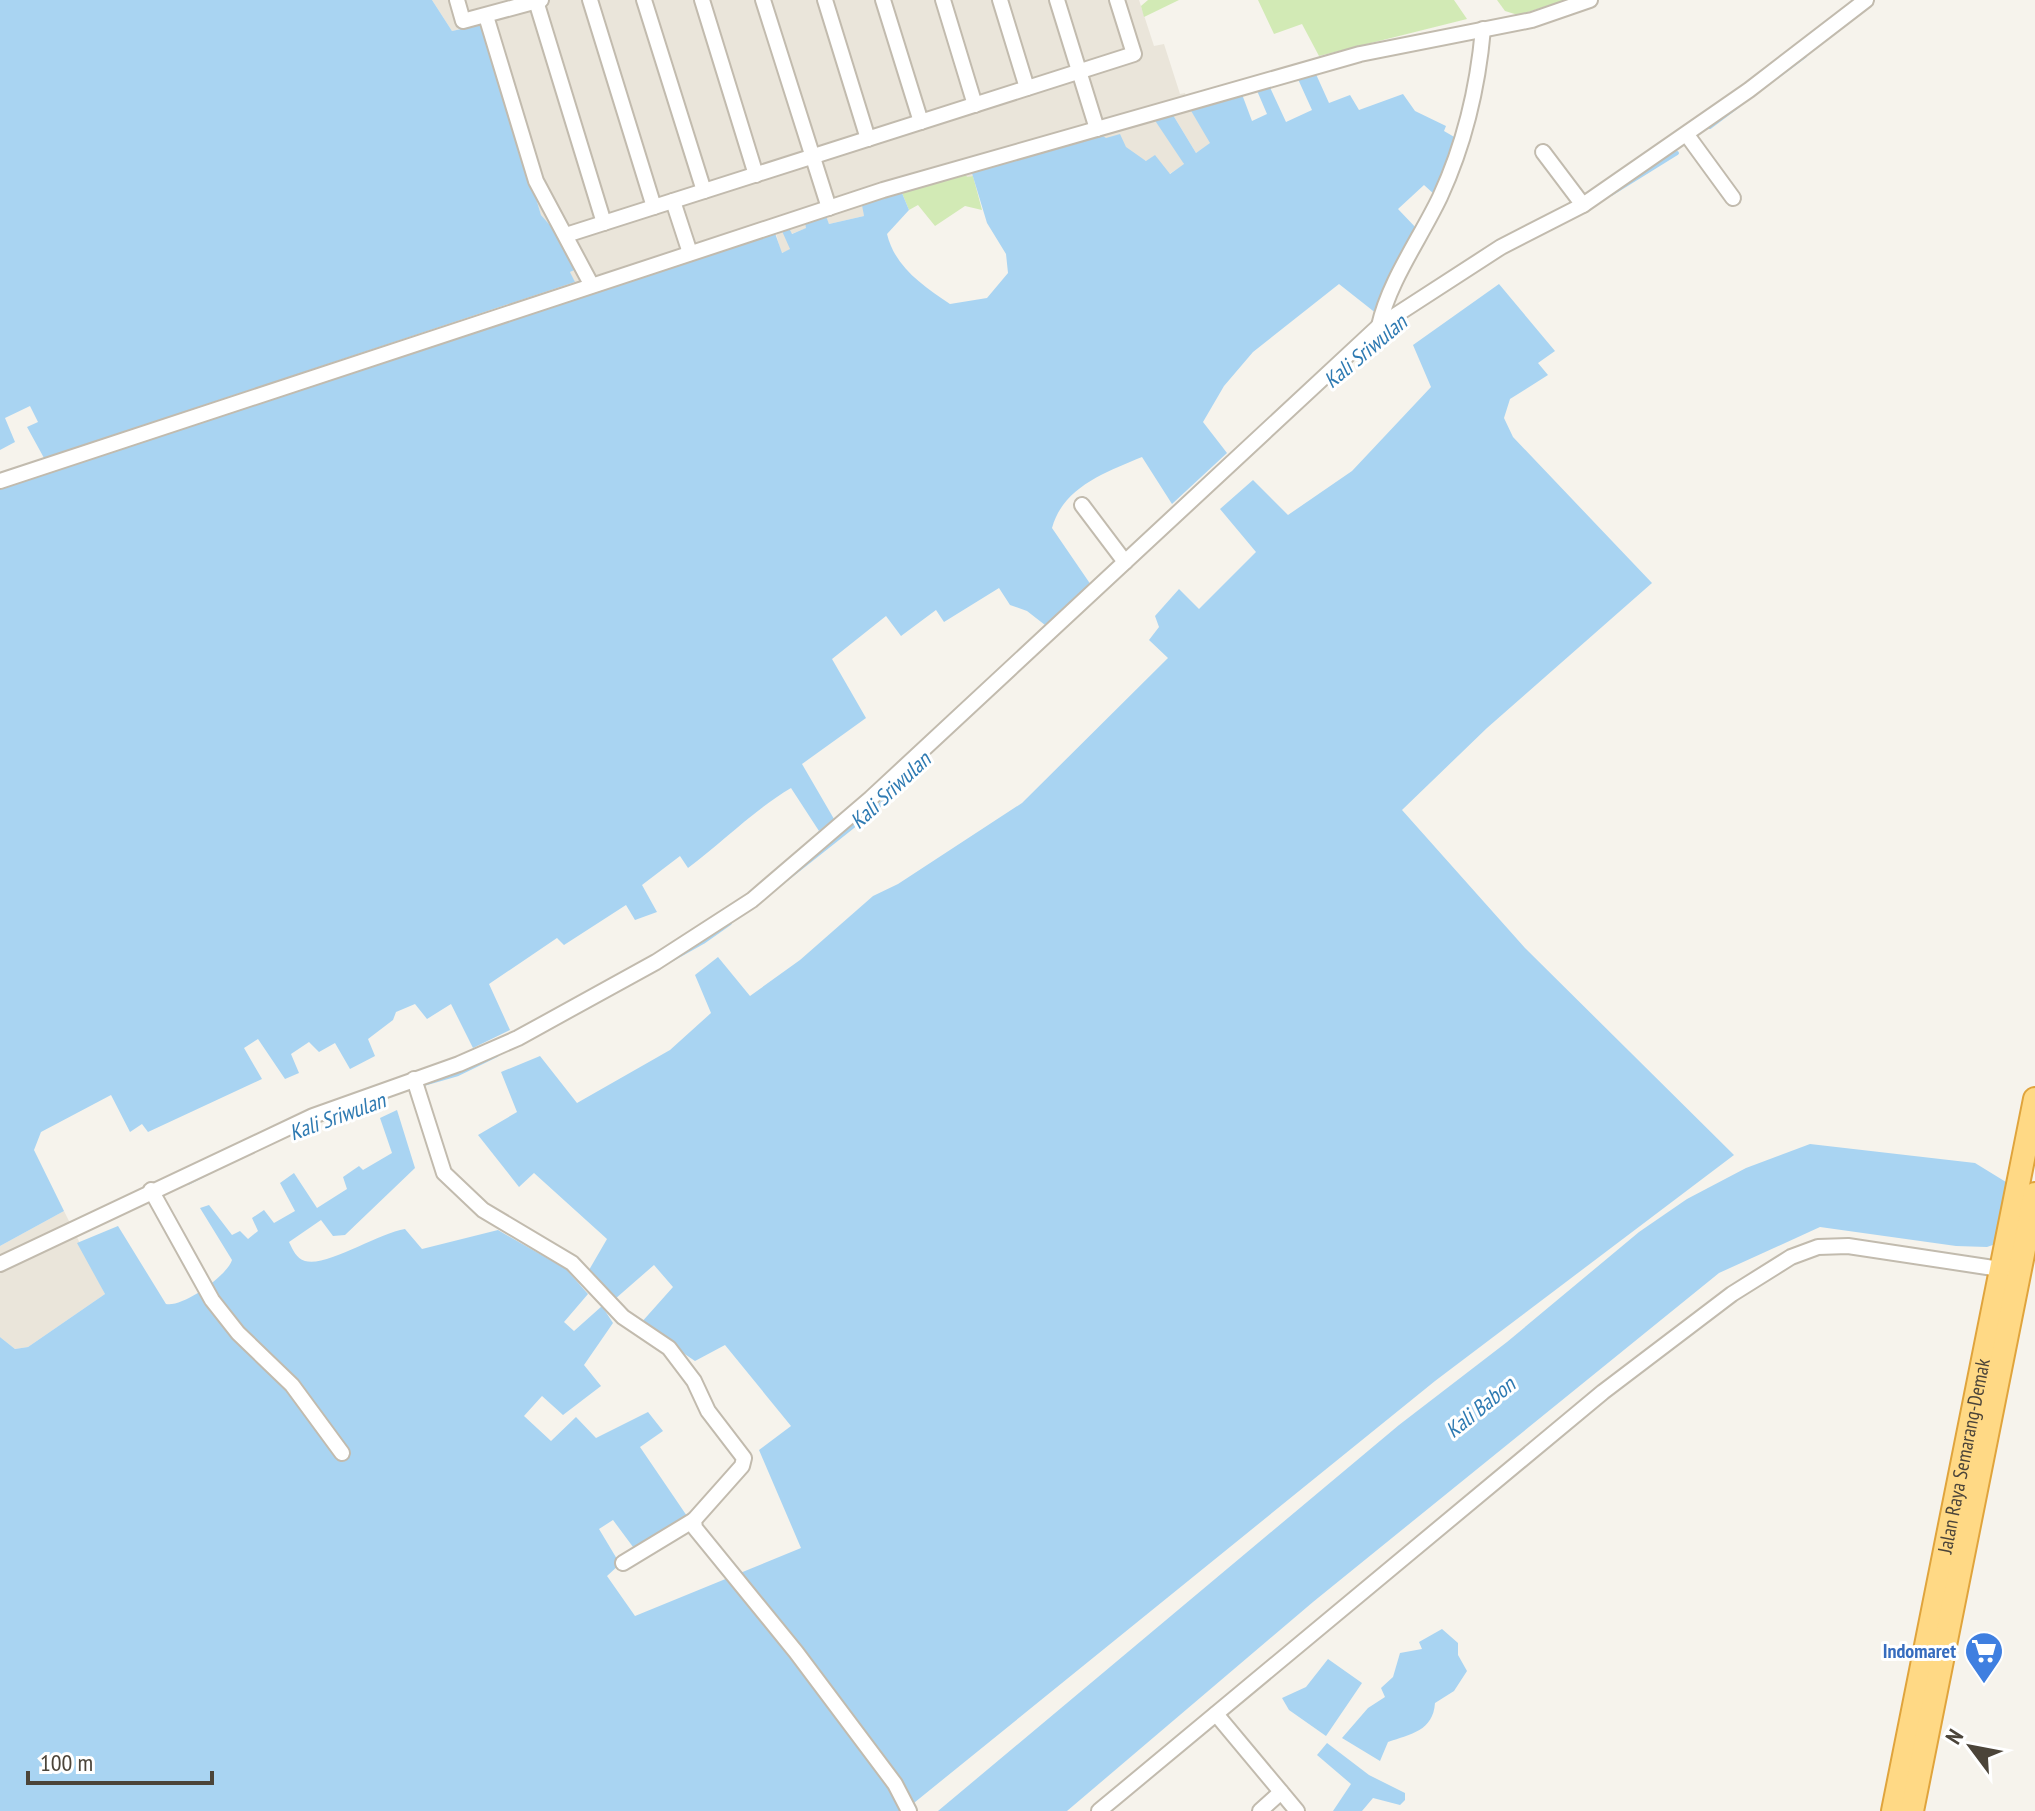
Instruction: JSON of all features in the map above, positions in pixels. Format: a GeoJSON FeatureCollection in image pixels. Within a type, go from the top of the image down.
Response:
{"type":"FeatureCollection","features":[{"type":"Feature","properties":{"kind":"highway","name":"Jalan Raya Semarang-Demak"},"geometry":{"type":"LineString","coordinates":[[1893,1811],[2009,1258],[2027,1188],[2035,1099]]}},
{"type":"Feature","properties":{"kind":"highway","name":"Jalan Raya Semarang-Demak"},"geometry":{"type":"LineString","coordinates":[[1912,1811],[2009,1258]]}},
{"type":"Feature","properties":{"kind":"street"},"geometry":{"type":"LineString","coordinates":[[457,0],[463,21],[490,10],[538,1],[604,223]]}},
{"type":"Feature","properties":{"kind":"street"},"geometry":{"type":"LineString","coordinates":[[590,0],[654,207]]}},
{"type":"Feature","properties":{"kind":"street"},"geometry":{"type":"LineString","coordinates":[[644,0],[704,191]]}},
{"type":"Feature","properties":{"kind":"street"},"geometry":{"type":"LineString","coordinates":[[702,0],[756,175]]}},
{"type":"Feature","properties":{"kind":"street"},"geometry":{"type":"LineString","coordinates":[[763,0],[829,208]]}},
{"type":"Feature","properties":{"kind":"street"},"geometry":{"type":"LineString","coordinates":[[825,0],[868,139]]}},
{"type":"Feature","properties":{"kind":"street"},"geometry":{"type":"LineString","coordinates":[[883,0],[921,122]]}},
{"type":"Feature","properties":{"kind":"street"},"geometry":{"type":"LineString","coordinates":[[943,0],[975,105]]}},
{"type":"Feature","properties":{"kind":"street"},"geometry":{"type":"LineString","coordinates":[[1000,0],[1027,88]]}},
{"type":"Feature","properties":{"kind":"street"},"geometry":{"type":"LineString","coordinates":[[1057,0],[1097,129]]}},
{"type":"Feature","properties":{"kind":"street"},"geometry":{"type":"LineString","coordinates":[[566,235],[1134,54],[1117,0]]}},
{"type":"Feature","properties":{"kind":"street"},"geometry":{"type":"LineString","coordinates":[[0,481],[829,208],[1360,54],[1532,20],[1590,0]]}},
{"type":"Feature","properties":{"kind":"street"},"geometry":{"type":"LineString","coordinates":[[0,1264],[313,1116],[518,1038],[656,962],[752,900],[871,798],[1379,326],[1501,247],[1583,205],[1687,135],[1866,0]]}},
{"type":"Feature","properties":{"kind":"street"},"geometry":{"type":"LineString","coordinates":[[490,10],[536,181],[591,284]]}},
{"type":"Feature","properties":{"kind":"street"},"geometry":{"type":"LineString","coordinates":[[1379,326],[1383,306],[1441,196],[1458,153],[1478,69],[1483,29]]}},
{"type":"Feature","properties":{"kind":"street"},"geometry":{"type":"LineString","coordinates":[[1687,135],[1733,198]]}},
{"type":"Feature","properties":{"kind":"street"},"geometry":{"type":"LineString","coordinates":[[1543,152],[1583,205]]}},
{"type":"Feature","properties":{"kind":"street"},"geometry":{"type":"LineString","coordinates":[[673,201],[690,253]]}},
{"type":"Feature","properties":{"kind":"street"},"geometry":{"type":"LineString","coordinates":[[1082,505],[1125,562]]}},
{"type":"Feature","properties":{"kind":"street"},"geometry":{"type":"LineString","coordinates":[[414,1079],[439,1164],[452,1182],[499,1221],[572,1263],[623,1317],[669,1348],[694,1381],[708,1411],[743,1455],[742,1466],[694,1520],[623,1563]]}},
{"type":"Feature","properties":{"kind":"street"},"geometry":{"type":"LineString","coordinates":[[151,1190],[212,1300],[238,1333],[292,1385],[342,1453]]}},
{"type":"Feature","properties":{"kind":"street"},"geometry":{"type":"LineString","coordinates":[[1099,1811],[1603,1392],[1732,1294],[1791,1257],[1818,1247],[1848,1246],[2009,1258]]}},
{"type":"Feature","properties":{"kind":"street"},"geometry":{"type":"LineString","coordinates":[[694,1520],[695,1528],[731,1577],[796,1652],[895,1784],[909,1811]]}},
{"type":"Feature","properties":{"kind":"street"},"geometry":{"type":"LineString","coordinates":[[1216,1714],[1297,1811]]}},
{"type":"Feature","properties":{"kind":"street"},"geometry":{"type":"LineString","coordinates":[[1260,1811],[1281,1792]]}},
{"type":"Feature","properties":{"kind":"shaded area"},"geometry":{"type":"Polygon","coordinates":[[[432,0],[1139,0],[1154,46],[1164,44],[1180,94],[1185,93],[1187,104],[1211,143],[1196,153],[1170,110],[1184,165],[1169,174],[1106,138],[971,170],[973,176],[966,178],[963,171],[863,205],[864,216],[829,224],[826,217],[805,224],[807,228],[791,234],[789,229],[790,250],[781,253],[776,233],[581,297],[570,272],[579,268],[563,240],[541,215],[483,24],[452,31],[432,0]]]}},
{"type":"Feature","properties":{"kind":"shaded area"},"geometry":{"type":"Polygon","coordinates":[[[64,1211],[105,1294],[28,1347],[15,1349],[0,1337],[0,1246],[64,1211]]]}},
{"type":"Feature","properties":{"kind":"green space"},"geometry":{"type":"Polygon","coordinates":[[[1148,0],[1179,0],[1144,17],[1141,6],[1148,0]]]}},
{"type":"Feature","properties":{"kind":"green space"},"geometry":{"type":"Polygon","coordinates":[[[1258,0],[1454,0],[1467,19],[1319,56],[1302,24],[1274,34],[1258,0]]]}},
{"type":"Feature","properties":{"kind":"green space"},"geometry":{"type":"Polygon","coordinates":[[[1497,0],[1566,0],[1518,15],[1505,11],[1497,0]]]}},
{"type":"Feature","properties":{"kind":"green space"},"geometry":{"type":"Polygon","coordinates":[[[964,171],[967,177],[973,176],[982,210],[965,206],[935,226],[918,205],[909,210],[902,193],[964,171]]]}},
{"type":"Feature","properties":{"kind":"water"},"geometry":{"type":"Polygon","coordinates":[[[0,0],[432,0],[452,31],[484,24],[541,215],[563,240],[579,268],[570,272],[575,282],[44,458],[27,427],[38,422],[30,406],[5,418],[15,442],[0,450],[0,0]]]}},
{"type":"Feature","properties":{"kind":"water"},"geometry":{"type":"Polygon","coordinates":[[[1315,72],[1329,103],[1350,95],[1359,110],[1403,94],[1415,111],[1446,126],[1444,131],[1456,138],[1435,195],[1424,185],[1398,209],[1418,230],[1377,314],[1339,284],[1253,352],[1224,386],[1203,422],[1227,453],[1172,504],[1142,457],[1101,475],[1076,491],[1058,514],[1052,528],[1091,585],[1045,625],[1027,611],[1010,605],[999,588],[944,622],[936,610],[901,636],[886,616],[832,659],[866,718],[802,764],[834,819],[819,831],[791,788],[688,868],[680,856],[642,885],[657,912],[635,920],[626,905],[564,945],[557,938],[489,984],[510,1030],[473,1048],[451,1004],[427,1019],[415,1004],[396,1012],[393,1020],[368,1039],[375,1056],[350,1069],[335,1043],[319,1052],[309,1042],[291,1054],[299,1073],[285,1079],[258,1039],[244,1048],[262,1079],[148,1132],[142,1124],[130,1132],[111,1095],[41,1132],[34,1150],[64,1211],[0,1246],[0,487],[775,233],[782,253],[790,249],[782,231],[789,228],[792,234],[806,228],[805,223],[826,216],[829,224],[864,216],[862,205],[902,193],[909,210],[887,234],[903,266],[950,304],[987,298],[1008,273],[1006,254],[987,223],[971,170],[1097,132],[1106,138],[1120,134],[1126,147],[1146,161],[1155,155],[1170,174],[1184,164],[1152,116],[1170,110],[1196,153],[1210,143],[1187,104],[1240,89],[1252,121],[1267,114],[1255,86],[1267,81],[1286,122],[1312,110],[1297,77],[1315,72]]]}},
{"type":"Feature","properties":{"kind":"water"},"geometry":{"type":"Polygon","coordinates":[[[1499,284],[1555,351],[1538,363],[1548,375],[1510,399],[1504,418],[1513,437],[1652,583],[1487,728],[1402,810],[1525,948],[1734,1155],[1435,1381],[904,1811],[0,1811],[0,1337],[15,1349],[28,1347],[105,1294],[77,1243],[118,1226],[166,1304],[193,1296],[222,1274],[232,1260],[200,1208],[209,1205],[232,1235],[240,1231],[248,1239],[258,1231],[252,1218],[264,1210],[274,1223],[295,1211],[280,1183],[294,1173],[317,1208],[347,1189],[343,1177],[359,1166],[363,1170],[392,1153],[380,1118],[397,1110],[415,1168],[345,1235],[333,1236],[321,1220],[289,1242],[297,1256],[315,1262],[327,1259],[405,1229],[422,1249],[498,1230],[566,1269],[588,1294],[564,1322],[574,1331],[602,1306],[613,1323],[584,1365],[601,1386],[563,1415],[542,1396],[524,1416],[551,1441],[576,1417],[596,1438],[648,1412],[663,1431],[640,1447],[689,1519],[636,1551],[613,1520],[599,1529],[620,1564],[607,1576],[635,1616],[801,1548],[759,1450],[791,1426],[725,1345],[695,1361],[640,1324],[673,1287],[654,1265],[615,1299],[589,1270],[607,1239],[534,1173],[519,1187],[478,1135],[517,1112],[501,1072],[540,1056],[577,1103],[670,1050],[711,1013],[695,975],[718,957],[750,996],[800,960],[873,896],[898,884],[1022,803],[1168,658],[1149,640],[1159,627],[1155,616],[1179,589],[1199,609],[1256,552],[1220,509],[1253,480],[1288,515],[1352,471],[1431,387],[1413,345],[1499,284]]]}},
{"type":"Feature","properties":{"kind":"water","name":"Kali Babon"},"geometry":{"type":"Polygon","coordinates":[[[1810,1144],[1975,1163],[2032,1198],[2021,1235],[1987,1247],[1956,1246],[1820,1227],[1719,1273],[1313,1602],[1067,1811],[938,1811],[1399,1425],[1507,1342],[1639,1232],[1687,1199],[1746,1168],[1810,1144]]]}},
{"type":"Feature","properties":{"kind":"water"},"geometry":{"type":"Polygon","coordinates":[[[1442,1629],[1458,1643],[1458,1655],[1467,1671],[1454,1691],[1435,1703],[1425,1726],[1388,1742],[1380,1761],[1342,1738],[1368,1708],[1385,1697],[1381,1688],[1393,1677],[1400,1653],[1422,1649],[1419,1642],[1442,1629]]]}},
{"type":"Feature","properties":{"kind":"water"},"geometry":{"type":"Polygon","coordinates":[[[1328,1659],[1362,1683],[1326,1736],[1289,1710],[1282,1698],[1306,1687],[1328,1659]]]}},
{"type":"Feature","properties":{"kind":"water"},"geometry":{"type":"Polygon","coordinates":[[[1327,1743],[1369,1775],[1405,1793],[1405,1800],[1400,1805],[1373,1798],[1362,1811],[1333,1811],[1351,1784],[1317,1755],[1327,1743]]]}},
{"type":"Feature","properties":{"kind":"waterway","name":"Kali Sriwulan"},"geometry":{"type":"LineString","coordinates":[[1777,77],[1805,56]]}},
{"type":"Feature","properties":{"kind":"waterway","name":"Kali Sriwulan"},"geometry":{"type":"LineString","coordinates":[[1710,127],[1738,106]]}},
{"type":"Feature","properties":{"kind":"waterway","name":"Kali Sriwulan"},"geometry":{"type":"LineString","coordinates":[[1611,194],[1677,153]]}},
{"type":"Feature","properties":{"kind":"waterway","name":"Kali Sriwulan"},"geometry":{"type":"LineString","coordinates":[[778,886],[880,805],[930,752]]}},
{"type":"Feature","properties":{"kind":"waterway","name":"Kali Sriwulan"},"geometry":{"type":"LineString","coordinates":[[586,1008],[703,942],[730,923]]}},
{"type":"Feature","properties":{"kind":"waterway","name":"Kali Sriwulan"},"geometry":{"type":"LineString","coordinates":[[420,1085],[458,1074],[497,1055]]}},
{"type":"Feature","properties":{"kind":"waterway","name":"Kali Sriwulan"},"geometry":{"type":"LineString","coordinates":[[188,1183],[212,1171]]}},
{"type":"Feature","properties":{"kind":"place","name":"Indomaret"},"geometry":{"type":"Point","coordinates":[1984,1685]}}]}
